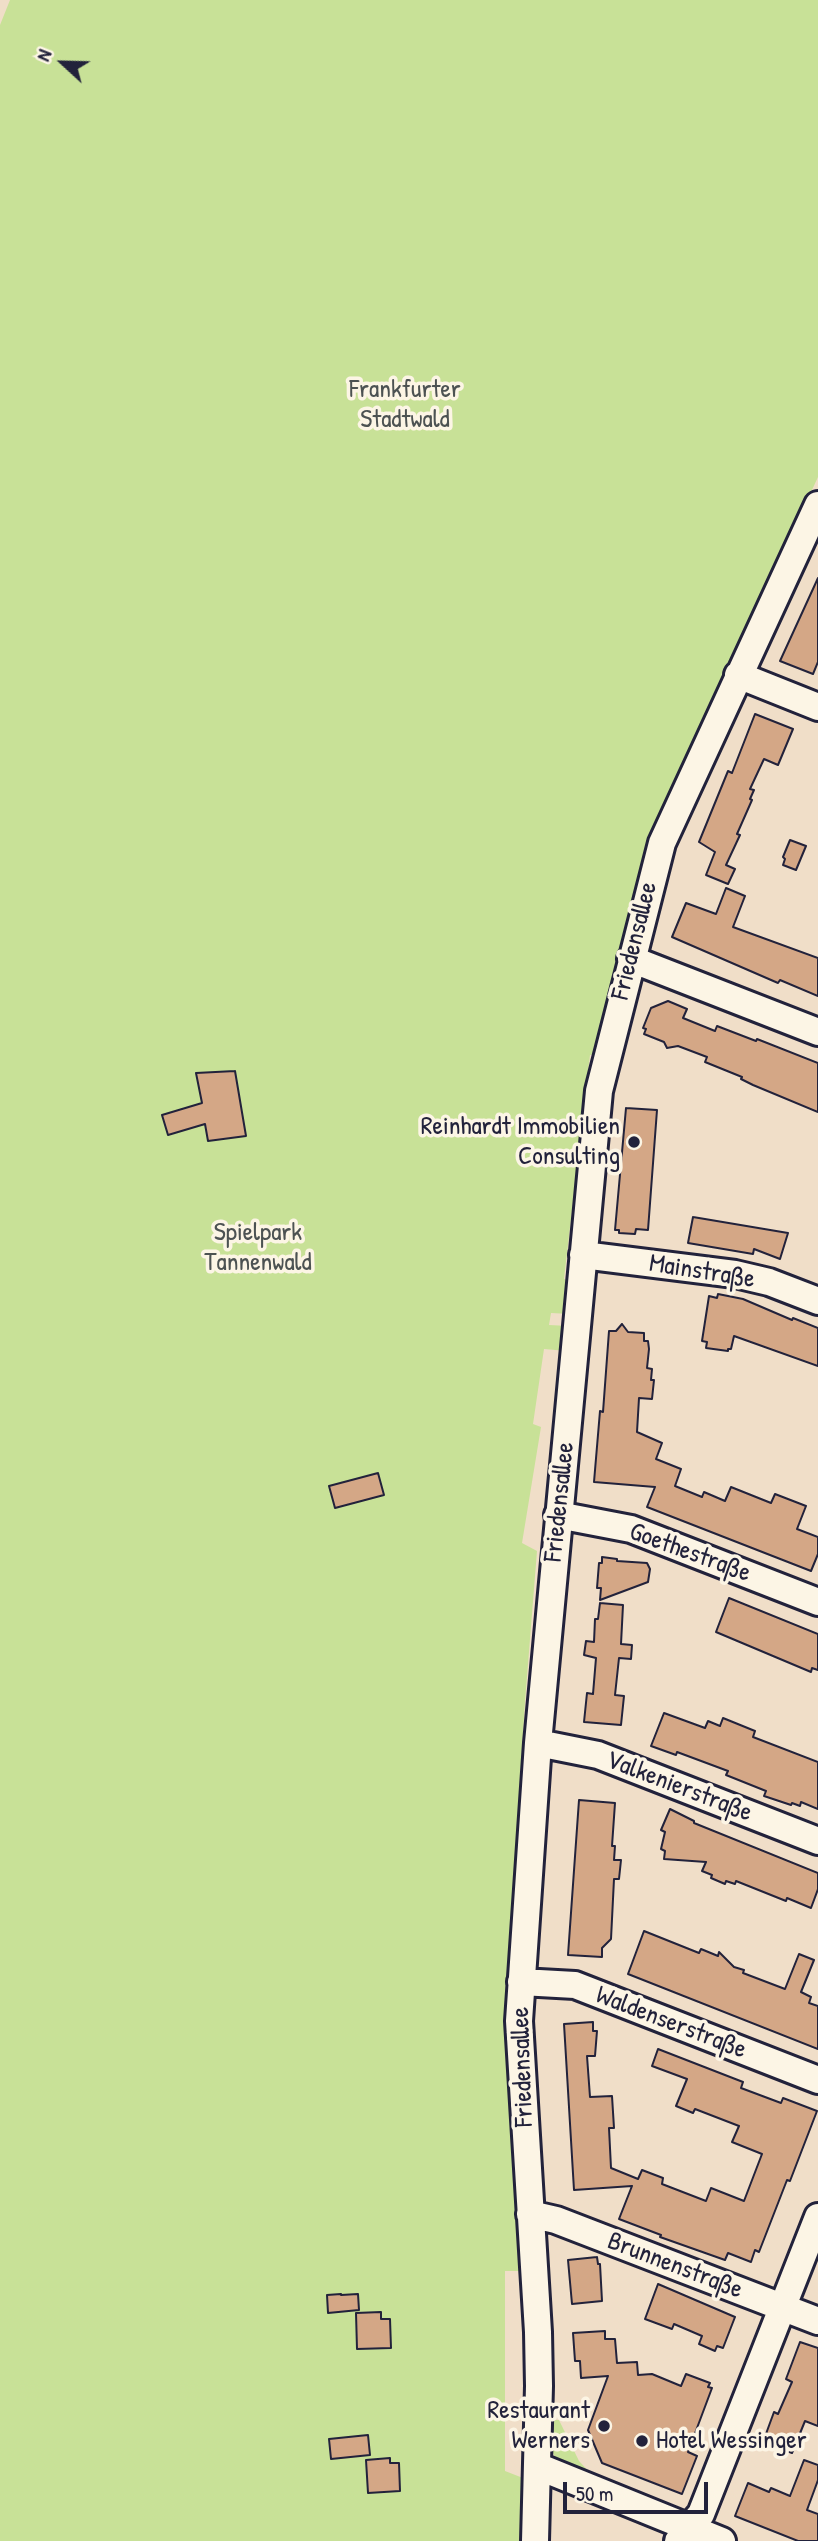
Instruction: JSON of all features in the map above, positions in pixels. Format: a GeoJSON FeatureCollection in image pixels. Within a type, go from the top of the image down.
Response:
{"type":"FeatureCollection","features":[{"type":"Feature","properties":{"kind":"street","name":"Friedensallee"},"geometry":{"type":"LineString","coordinates":[[535,2541],[539,2376],[519,2021],[538,1743],[599,1091],[662,843],[818,505]]}},
{"type":"Feature","properties":{"kind":"street"},"geometry":{"type":"LineString","coordinates":[[738,675],[818,707]]}},
{"type":"Feature","properties":{"kind":"street"},"geometry":{"type":"LineString","coordinates":[[631,959],[818,1032]]}},
{"type":"Feature","properties":{"kind":"street","name":"Mainstraße"},"geometry":{"type":"LineString","coordinates":[[583,1255],[735,1274],[776,1285],[818,1301]]}},
{"type":"Feature","properties":{"kind":"street","name":"Goethestraße"},"geometry":{"type":"LineString","coordinates":[[558,1516],[631,1530],[818,1602]]}},
{"type":"Feature","properties":{"kind":"street","name":"Valkenierstraße"},"geometry":{"type":"LineString","coordinates":[[538,1743],[598,1755],[818,1841]]}},
{"type":"Feature","properties":{"kind":"street","name":"Waldenserstraße"},"geometry":{"type":"LineString","coordinates":[[521,1982],[575,1985],[818,2080]]}},
{"type":"Feature","properties":{"kind":"street","name":"Brunnenstraße"},"geometry":{"type":"LineString","coordinates":[[530,2214],[556,2220],[818,2321]]}},
{"type":"Feature","properties":{"kind":"street"},"geometry":{"type":"LineString","coordinates":[[683,2535],[701,2514],[818,2217]]}},
{"type":"Feature","properties":{"kind":"street"},"geometry":{"type":"LineString","coordinates":[[537,2466],[683,2535],[722,2541]]}},
{"type":"Feature","properties":{"kind":"green space","name":"Frankfurter Stadtwald"},"geometry":{"type":"Polygon","coordinates":[[[10,0],[818,0],[818,477],[746,632],[597,1054],[590,1055],[564,1279],[572,1281],[570,1314],[551,1313],[549,1325],[569,1326],[567,1351],[544,1349],[533,1424],[541,1427],[522,1543],[537,1551],[506,2007],[508,2088],[522,2271],[505,2271],[505,2471],[523,2478],[521,2541],[0,2541],[0,25],[10,0]]]}},
{"type":"Feature","properties":{"kind":"green space"},"geometry":{"type":"Polygon","coordinates":[[[553,2420],[559,2420],[579,2461],[597,2480],[562,2465],[555,2457],[553,2420]]]}},
{"type":"Feature","properties":{"kind":"building"},"geometry":{"type":"Polygon","coordinates":[[[818,578],[818,662],[813,674],[780,661],[818,578]]]}},
{"type":"Feature","properties":{"kind":"building"},"geometry":{"type":"Polygon","coordinates":[[[755,714],[793,729],[778,765],[764,759],[750,789],[754,790],[750,799],[752,800],[726,865],[735,869],[728,884],[706,875],[715,852],[699,842],[728,771],[732,773],[755,714]]]}},
{"type":"Feature","properties":{"kind":"building"},"geometry":{"type":"Polygon","coordinates":[[[790,840],[806,846],[796,870],[783,865],[783,857],[790,840]]]}},
{"type":"Feature","properties":{"kind":"building"},"geometry":{"type":"Polygon","coordinates":[[[726,888],[745,896],[733,927],[818,958],[818,996],[780,980],[778,983],[672,937],[686,903],[716,914],[726,888]]]}},
{"type":"Feature","properties":{"kind":"building"},"geometry":{"type":"Polygon","coordinates":[[[668,1001],[687,1009],[683,1018],[715,1031],[717,1026],[756,1041],[757,1039],[818,1063],[818,1112],[705,1062],[707,1057],[678,1046],[667,1048],[664,1042],[644,1034],[646,1029],[643,1028],[651,1008],[668,1001]]]}},
{"type":"Feature","properties":{"kind":"building"},"geometry":{"type":"Polygon","coordinates":[[[235,1071],[246,1136],[208,1141],[205,1124],[168,1135],[162,1115],[202,1103],[196,1073],[235,1071]]]}},
{"type":"Feature","properties":{"kind":"building"},"geometry":{"type":"Polygon","coordinates":[[[626,1108],[657,1110],[648,1230],[636,1229],[635,1234],[619,1233],[619,1230],[615,1230],[626,1108]]]}},
{"type":"Feature","properties":{"kind":"building"},"geometry":{"type":"Polygon","coordinates":[[[693,1217],[788,1233],[780,1259],[754,1249],[753,1254],[688,1243],[693,1217]]]}},
{"type":"Feature","properties":{"kind":"building"},"geometry":{"type":"Polygon","coordinates":[[[718,1294],[743,1299],[818,1328],[818,1366],[734,1336],[728,1351],[706,1348],[707,1342],[702,1341],[709,1296],[717,1298],[718,1294]]]}},
{"type":"Feature","properties":{"kind":"building"},"geometry":{"type":"Polygon","coordinates":[[[622,1324],[628,1332],[644,1333],[644,1341],[648,1341],[647,1368],[652,1369],[651,1380],[654,1380],[652,1399],[639,1398],[637,1432],[662,1443],[656,1459],[681,1469],[675,1486],[702,1497],[704,1492],[725,1501],[731,1487],[771,1503],[775,1494],[806,1506],[797,1529],[818,1537],[818,1554],[811,1571],[647,1507],[655,1487],[594,1482],[609,1331],[616,1331],[622,1324]]]}},
{"type":"Feature","properties":{"kind":"building"},"geometry":{"type":"Polygon","coordinates":[[[378,1473],[384,1495],[335,1508],[329,1486],[378,1473]]]}},
{"type":"Feature","properties":{"kind":"building"},"geometry":{"type":"Polygon","coordinates":[[[602,1557],[647,1563],[650,1569],[648,1582],[600,1600],[601,1588],[597,1588],[602,1557]]]}},
{"type":"Feature","properties":{"kind":"building"},"geometry":{"type":"Polygon","coordinates":[[[729,1598],[818,1634],[818,1670],[812,1668],[811,1672],[716,1632],[729,1598]]]}},
{"type":"Feature","properties":{"kind":"building"},"geometry":{"type":"Polygon","coordinates":[[[600,1603],[623,1605],[621,1644],[632,1645],[631,1659],[619,1658],[615,1695],[624,1696],[621,1725],[584,1722],[587,1693],[593,1694],[596,1658],[584,1655],[586,1641],[594,1642],[595,1619],[598,1619],[600,1603]]]}},
{"type":"Feature","properties":{"kind":"building"},"geometry":{"type":"Polygon","coordinates":[[[664,1713],[705,1728],[708,1721],[720,1726],[723,1718],[755,1731],[753,1737],[818,1762],[818,1809],[801,1802],[800,1806],[791,1805],[764,1796],[766,1791],[726,1775],[728,1771],[677,1752],[676,1755],[651,1746],[664,1713]]]}},
{"type":"Feature","properties":{"kind":"building"},"geometry":{"type":"Polygon","coordinates":[[[579,1800],[615,1803],[612,1846],[615,1846],[614,1860],[621,1860],[619,1879],[614,1879],[611,1939],[602,1948],[602,1957],[568,1955],[579,1800]]]}},
{"type":"Feature","properties":{"kind":"building"},"geometry":{"type":"Polygon","coordinates":[[[670,1809],[694,1823],[818,1873],[818,1889],[811,1908],[736,1881],[735,1884],[726,1881],[725,1884],[711,1878],[712,1875],[702,1871],[706,1862],[664,1859],[665,1851],[661,1849],[665,1832],[661,1830],[670,1809]]]}},
{"type":"Feature","properties":{"kind":"building"},"geometry":{"type":"Polygon","coordinates":[[[644,1931],[699,1953],[701,1949],[718,1956],[719,1952],[734,1967],[744,1970],[743,1973],[785,1989],[799,1954],[814,1960],[801,1992],[811,1997],[809,2003],[818,2006],[818,2049],[628,1974],[644,1931]]]}},
{"type":"Feature","properties":{"kind":"building"},"geometry":{"type":"Polygon","coordinates":[[[593,2022],[593,2031],[597,2031],[595,2056],[587,2056],[590,2097],[612,2096],[614,2128],[609,2128],[611,2168],[638,2179],[642,2170],[663,2178],[662,2184],[706,2201],[711,2188],[744,2201],[762,2154],[732,2142],[739,2126],[695,2109],[693,2113],[676,2106],[687,2079],[652,2066],[658,2049],[743,2082],[741,2088],[781,2103],[783,2098],[817,2111],[759,2252],[755,2250],[751,2262],[728,2253],[725,2260],[619,2219],[632,2186],[574,2190],[564,2024],[593,2022]]]}},
{"type":"Feature","properties":{"kind":"building"},"geometry":{"type":"Polygon","coordinates":[[[597,2257],[600,2264],[602,2301],[572,2304],[568,2260],[597,2257]]]}},
{"type":"Feature","properties":{"kind":"building"},"geometry":{"type":"Polygon","coordinates":[[[658,2284],[735,2317],[723,2348],[717,2346],[715,2351],[699,2344],[702,2336],[674,2324],[672,2329],[645,2319],[658,2284]]]}},
{"type":"Feature","properties":{"kind":"building"},"geometry":{"type":"Polygon","coordinates":[[[358,2294],[359,2310],[328,2313],[327,2295],[358,2294]]]}},
{"type":"Feature","properties":{"kind":"building"},"geometry":{"type":"Polygon","coordinates":[[[381,2312],[381,2319],[390,2319],[391,2348],[357,2349],[356,2313],[381,2312]]]}},
{"type":"Feature","properties":{"kind":"building","name":"Hotel Wessinger"},"geometry":{"type":"Polygon","coordinates":[[[605,2331],[605,2339],[615,2339],[617,2363],[637,2362],[638,2375],[652,2374],[681,2386],[686,2374],[710,2383],[708,2387],[712,2388],[688,2452],[697,2456],[682,2494],[602,2463],[588,2430],[608,2376],[581,2378],[580,2361],[575,2361],[573,2333],[605,2331]]]}},
{"type":"Feature","properties":{"kind":"building"},"geometry":{"type":"Polygon","coordinates":[[[800,2342],[818,2348],[818,2426],[805,2421],[792,2453],[763,2442],[774,2412],[778,2414],[792,2382],[786,2379],[800,2342]]]}},
{"type":"Feature","properties":{"kind":"building"},"geometry":{"type":"Polygon","coordinates":[[[368,2435],[370,2455],[331,2459],[329,2439],[368,2435]]]}},
{"type":"Feature","properties":{"kind":"building"},"geometry":{"type":"Polygon","coordinates":[[[390,2458],[390,2463],[399,2463],[400,2491],[368,2493],[366,2460],[390,2458]]]}},
{"type":"Feature","properties":{"kind":"building"},"geometry":{"type":"Polygon","coordinates":[[[804,2460],[818,2465],[818,2480],[807,2510],[818,2514],[818,2541],[798,2541],[735,2516],[748,2483],[769,2492],[771,2488],[790,2496],[804,2460]]]}},
{"type":"Feature","properties":{"kind":"place","name":"Reinhardt Immobilien Consulting"},"geometry":{"type":"Point","coordinates":[634,1142]}},
{"type":"Feature","properties":{"kind":"place","name":"Restaurant Werners"},"geometry":{"type":"Point","coordinates":[604,2426]}},
{"type":"Feature","properties":{"kind":"place","name":"Hotel Wessinger"},"geometry":{"type":"Point","coordinates":[642,2441]}},
{"type":"Feature","properties":{"kind":"park label","name":"Spielpark Tannenwald"},"geometry":{"type":"Point","coordinates":[258,1248]}}]}
